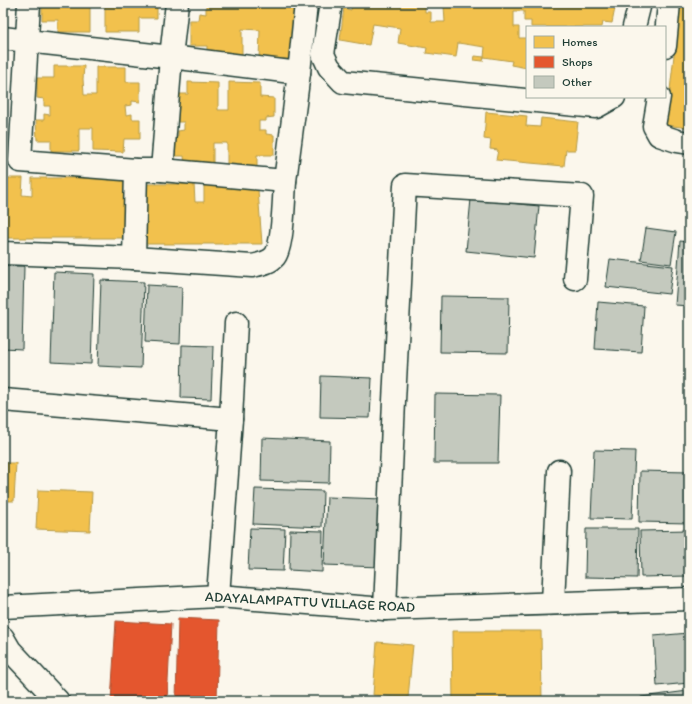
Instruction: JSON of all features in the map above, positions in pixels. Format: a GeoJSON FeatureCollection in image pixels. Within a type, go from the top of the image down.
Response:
{"type":"FeatureCollection","features":[{"type":"Feature","properties":{"kind":"street"},"geometry":{"type":"LineString","coordinates":[[29,3],[27,41],[12,160],[136,170],[162,170],[285,181]]}},
{"type":"Feature","properties":{"kind":"street"},"geometry":{"type":"LineString","coordinates":[[162,170],[177,3]]}},
{"type":"Feature","properties":{"kind":"street"},"geometry":{"type":"LineString","coordinates":[[3,253],[134,258],[252,266],[266,263],[275,255],[280,241],[285,181],[299,73],[306,3]]}},
{"type":"Feature","properties":{"kind":"street"},"geometry":{"type":"LineString","coordinates":[[331,3],[323,54],[329,67],[343,82],[596,107],[612,98]]}},
{"type":"Feature","properties":{"kind":"street"},"geometry":{"type":"LineString","coordinates":[[634,26],[640,3]]}},
{"type":"Feature","properties":{"kind":"street"},"geometry":{"type":"LineString","coordinates":[[666,35],[669,3]]}},
{"type":"Feature","properties":{"kind":"street"},"geometry":{"type":"LineString","coordinates":[[3,38],[299,73]]}},
{"type":"Feature","properties":{"kind":"street"},"geometry":{"type":"LineString","coordinates":[[659,98],[654,126],[659,135],[689,143]]}},
{"type":"Feature","properties":{"kind":"street"},"geometry":{"type":"LineString","coordinates":[[134,258],[136,170]]}},
{"type":"Feature","properties":{"kind":"street"},"geometry":{"type":"LineString","coordinates":[[385,608],[393,408],[405,185],[582,196],[575,279]]}},
{"type":"Feature","properties":{"kind":"street"},"geometry":{"type":"LineString","coordinates":[[218,596],[231,419],[236,323]]}},
{"type":"Feature","properties":{"kind":"street"},"geometry":{"type":"LineString","coordinates":[[3,400],[231,419]]}},
{"type":"Feature","properties":{"kind":"street"},"geometry":{"type":"LineString","coordinates":[[553,603],[559,471]]}},
{"type":"Feature","properties":{"kind":"street","name":"ADAYALAMPATTU VILLAGE ROAD"},"geometry":{"type":"LineString","coordinates":[[3,607],[218,596],[385,608],[689,599]]}},
{"type":"Feature","properties":{"kind":"street"},"geometry":{"type":"LineString","coordinates":[[3,638],[10,650],[58,701]]}},
{"type":"Feature","properties":{"kind":"building: Homes"},"geometry":{"type":"Polygon","coordinates":[[[3,3],[23,4],[6,4],[6,14],[3,14],[3,3]]]}},
{"type":"Feature","properties":{"kind":"building: Homes"},"geometry":{"type":"Polygon","coordinates":[[[42,3],[157,3],[157,18],[139,18],[139,32],[105,32],[105,5],[90,5],[90,32],[58,32],[58,20],[42,20],[42,3]]]}},
{"type":"Feature","properties":{"kind":"building: Homes"},"geometry":{"type":"Polygon","coordinates":[[[206,3],[299,3],[292,59],[259,59],[260,30],[242,29],[242,59],[207,59],[207,46],[189,46],[189,20],[198,20],[199,13],[206,14],[206,3]]]}},
{"type":"Feature","properties":{"kind":"building: Homes"},"geometry":{"type":"Polygon","coordinates":[[[352,3],[425,3],[425,12],[431,12],[431,22],[445,22],[444,6],[437,6],[437,3],[616,3],[612,23],[603,22],[602,26],[531,26],[531,21],[524,21],[524,11],[514,11],[514,27],[519,27],[519,38],[526,38],[526,68],[511,65],[512,61],[484,57],[485,47],[458,43],[456,57],[426,53],[427,48],[398,43],[400,28],[373,24],[369,45],[340,40],[344,8],[351,10],[352,3]]]}},
{"type":"Feature","properties":{"kind":"building: Homes"},"geometry":{"type":"Polygon","coordinates":[[[680,3],[689,3],[689,128],[666,125],[680,3]]]}},
{"type":"Feature","properties":{"kind":"building: Homes"},"geometry":{"type":"Polygon","coordinates":[[[475,56],[484,57],[483,61],[474,60],[475,56]]]}},
{"type":"Feature","properties":{"kind":"building: Homes"},"geometry":{"type":"Polygon","coordinates":[[[54,66],[84,66],[84,95],[96,95],[96,67],[126,67],[126,82],[140,82],[140,102],[132,101],[132,105],[125,106],[126,115],[132,114],[132,119],[140,119],[140,139],[124,139],[123,152],[93,151],[93,128],[79,128],[79,151],[51,151],[51,140],[37,140],[36,120],[44,120],[44,114],[50,115],[50,106],[44,106],[44,99],[37,98],[37,78],[54,78],[54,66]]]}},
{"type":"Feature","properties":{"kind":"building: Homes"},"geometry":{"type":"Polygon","coordinates":[[[188,82],[218,83],[218,110],[229,110],[229,82],[260,83],[260,97],[274,98],[274,117],[266,118],[266,121],[259,121],[259,130],[266,130],[266,134],[274,135],[274,155],[257,155],[257,167],[227,167],[227,143],[213,143],[213,167],[185,167],[184,156],[170,156],[170,136],[178,136],[178,131],[184,130],[184,122],[178,122],[178,114],[171,114],[171,94],[188,94],[188,82]]]}},
{"type":"Feature","properties":{"kind":"building: Homes"},"geometry":{"type":"Polygon","coordinates":[[[486,112],[527,116],[526,126],[540,127],[541,118],[578,122],[575,150],[566,150],[564,166],[496,160],[498,150],[490,149],[491,140],[484,139],[486,112]]]}},
{"type":"Feature","properties":{"kind":"building: Homes"},"geometry":{"type":"Polygon","coordinates":[[[3,178],[23,178],[22,195],[32,196],[32,178],[125,178],[124,238],[3,238],[3,178]]]}},
{"type":"Feature","properties":{"kind":"building: Homes"},"geometry":{"type":"Polygon","coordinates":[[[145,184],[194,184],[195,202],[204,202],[204,184],[258,190],[262,244],[145,244],[145,184]]]}},
{"type":"Feature","properties":{"kind":"building: Homes"},"geometry":{"type":"Polygon","coordinates":[[[3,463],[16,463],[14,501],[3,501],[3,463]]]}},
{"type":"Feature","properties":{"kind":"building: Homes"},"geometry":{"type":"Polygon","coordinates":[[[38,490],[92,492],[90,531],[36,529],[38,490]]]}},
{"type":"Feature","properties":{"kind":"building: Homes"},"geometry":{"type":"Polygon","coordinates":[[[452,631],[541,631],[542,701],[453,701],[452,631]]]}},
{"type":"Feature","properties":{"kind":"building: Homes"},"geometry":{"type":"Polygon","coordinates":[[[377,642],[413,645],[408,698],[373,695],[377,642]]]}},
{"type":"Feature","properties":{"kind":"building: Shops"},"geometry":{"type":"Polygon","coordinates":[[[178,618],[219,620],[217,701],[176,701],[178,618]]]}},
{"type":"Feature","properties":{"kind":"building: Shops"},"geometry":{"type":"Polygon","coordinates":[[[116,621],[171,624],[167,701],[111,701],[116,621]]]}},
{"type":"Feature","properties":{"kind":"building: Other"},"geometry":{"type":"Polygon","coordinates":[[[471,199],[539,206],[534,258],[466,251],[471,199]]]}},
{"type":"Feature","properties":{"kind":"building: Other"},"geometry":{"type":"Polygon","coordinates":[[[646,228],[676,232],[671,264],[641,260],[646,228]]]}},
{"type":"Feature","properties":{"kind":"building: Other"},"geometry":{"type":"Polygon","coordinates":[[[680,241],[689,242],[689,306],[675,305],[680,241]]]}},
{"type":"Feature","properties":{"kind":"building: Other"},"geometry":{"type":"Polygon","coordinates":[[[610,259],[673,266],[669,294],[606,287],[610,259]]]}},
{"type":"Feature","properties":{"kind":"building: Other"},"geometry":{"type":"Polygon","coordinates":[[[3,266],[24,266],[22,349],[3,348],[3,266]]]}},
{"type":"Feature","properties":{"kind":"building: Other"},"geometry":{"type":"Polygon","coordinates":[[[54,272],[94,274],[91,364],[51,362],[54,272]]]}},
{"type":"Feature","properties":{"kind":"building: Other"},"geometry":{"type":"Polygon","coordinates":[[[101,280],[144,282],[141,368],[98,366],[101,280]]]}},
{"type":"Feature","properties":{"kind":"building: Other"},"geometry":{"type":"Polygon","coordinates":[[[147,285],[182,287],[180,344],[145,342],[147,285]]]}},
{"type":"Feature","properties":{"kind":"building: Other"},"geometry":{"type":"Polygon","coordinates":[[[441,296],[509,297],[508,353],[440,352],[441,296]]]}},
{"type":"Feature","properties":{"kind":"building: Other"},"geometry":{"type":"Polygon","coordinates":[[[598,302],[644,306],[641,352],[595,349],[598,302]]]}},
{"type":"Feature","properties":{"kind":"building: Other"},"geometry":{"type":"Polygon","coordinates":[[[182,345],[213,346],[211,399],[181,398],[182,345]]]}},
{"type":"Feature","properties":{"kind":"building: Other"},"geometry":{"type":"Polygon","coordinates":[[[321,376],[372,378],[370,418],[320,417],[321,376]]]}},
{"type":"Feature","properties":{"kind":"building: Other"},"geometry":{"type":"Polygon","coordinates":[[[435,394],[500,395],[498,463],[434,463],[435,394]]]}},
{"type":"Feature","properties":{"kind":"building: Other"},"geometry":{"type":"Polygon","coordinates":[[[262,438],[330,441],[329,483],[261,481],[262,438]]]}},
{"type":"Feature","properties":{"kind":"building: Other"},"geometry":{"type":"Polygon","coordinates":[[[594,450],[635,451],[632,519],[591,518],[594,450]]]}},
{"type":"Feature","properties":{"kind":"building: Other"},"geometry":{"type":"Polygon","coordinates":[[[640,471],[689,472],[689,523],[639,522],[640,471]]]}},
{"type":"Feature","properties":{"kind":"building: Other"},"geometry":{"type":"Polygon","coordinates":[[[255,489],[323,491],[322,527],[253,524],[255,489]]]}},
{"type":"Feature","properties":{"kind":"building: Other"},"geometry":{"type":"Polygon","coordinates":[[[327,497],[383,499],[380,567],[324,565],[327,497]]]}},
{"type":"Feature","properties":{"kind":"building: Other"},"geometry":{"type":"Polygon","coordinates":[[[250,528],[285,529],[283,571],[248,570],[250,528]]]}},
{"type":"Feature","properties":{"kind":"building: Other"},"geometry":{"type":"Polygon","coordinates":[[[586,529],[638,529],[637,578],[585,577],[586,529]]]}},
{"type":"Feature","properties":{"kind":"building: Other"},"geometry":{"type":"Polygon","coordinates":[[[290,530],[323,531],[322,572],[289,570],[290,530]]]}},
{"type":"Feature","properties":{"kind":"building: Other"},"geometry":{"type":"Polygon","coordinates":[[[689,530],[689,576],[641,577],[640,531],[689,530]]]}},
{"type":"Feature","properties":{"kind":"building: Other"},"geometry":{"type":"Polygon","coordinates":[[[689,633],[689,683],[657,686],[654,636],[689,633]]]}},
{"type":"Feature","properties":{"kind":"building: Other"},"geometry":{"type":"Polygon","coordinates":[[[688,691],[689,701],[641,701],[641,697],[688,691]]]}}]}
